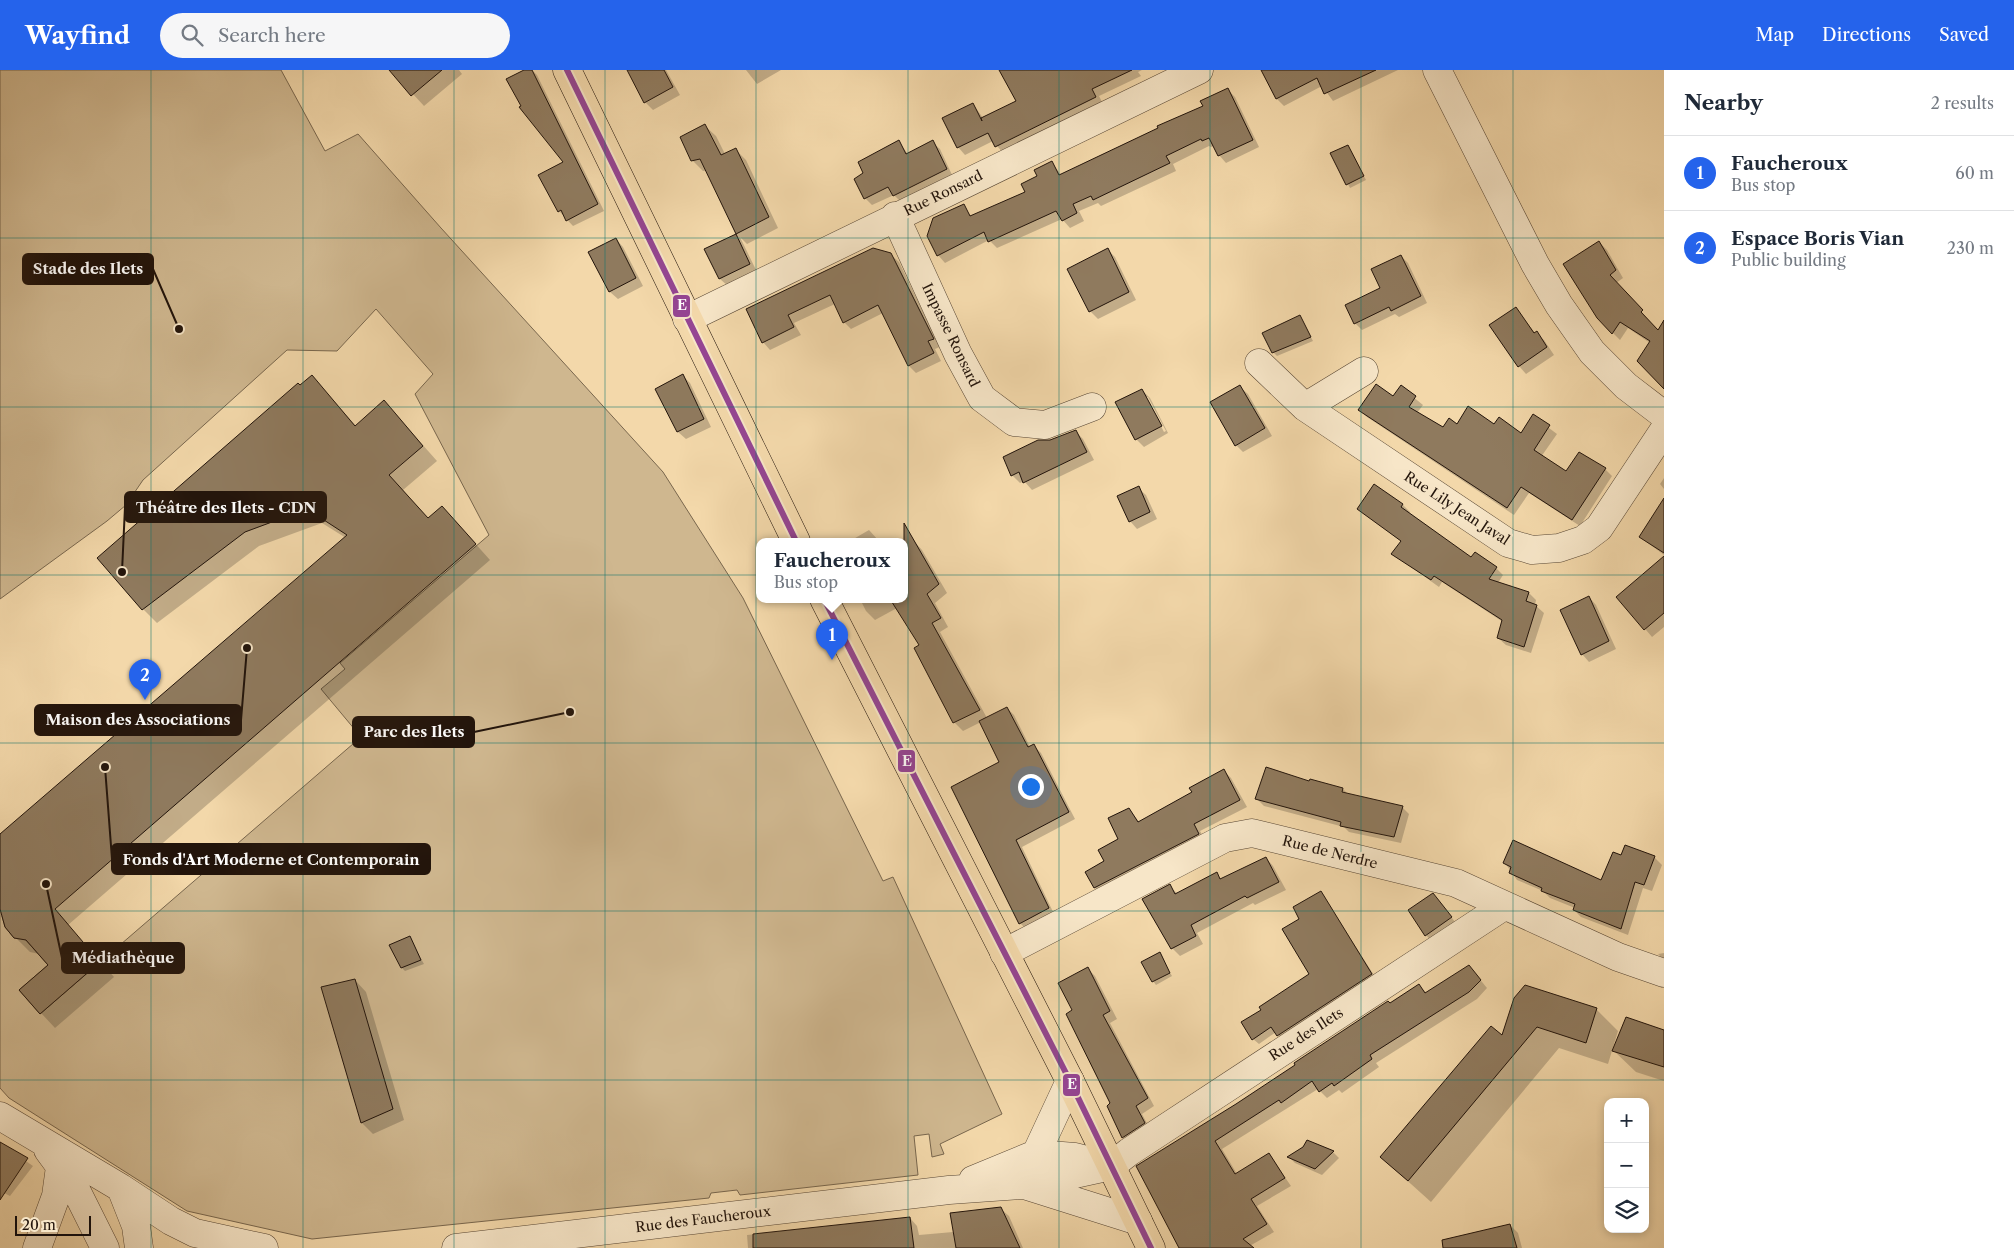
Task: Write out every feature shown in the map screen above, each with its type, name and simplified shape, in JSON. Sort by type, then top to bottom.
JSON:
[{"type":"main road","points":[[567,70],[795,538]]},
{"type":"main road","points":[[826,603],[1070,1081],[1150,1248]]},
{"type":"street","name":"Rue Ronsard","points":[[687,318],[1199,70]]},
{"type":"street","points":[[1437,70],[1535,264],[1559,305],[1592,352],[1626,386],[1664,414]]},
{"type":"street","name":"Impasse Ronsard","points":[[895,216],[958,354],[982,398],[1014,422],[1045,426],[1092,407]]},
{"type":"street","name":"Rue Lily Jean Javal","points":[[1259,363],[1305,407],[1508,543],[1532,550],[1559,548],[1583,540],[1599,528],[1664,430]]},
{"type":"street","points":[[1305,407],[1364,371]]},
{"type":"street","name":"Rue de Nerdre","points":[[1004,953],[1225,838],[1252,833],[1456,884],[1618,957],[1664,973]]},
{"type":"street","name":"Rue des Ilets","points":[[1111,1166],[1129,1152],[1315,1028],[1504,906]]},
{"type":"street","points":[[1036,1154],[1070,1081]]},
{"type":"street","points":[[0,1116],[121,1188],[171,1221],[194,1233],[264,1248]]},
{"type":"street","points":[[43,1143],[73,1184],[105,1248]]},
{"type":"street","name":"Rue des Faucheroux","points":[[949,1190],[1036,1154],[1075,1157],[1111,1166]]},
{"type":"street","name":"Rue des Faucheroux","points":[[456,1248],[949,1190],[1023,1185],[1111,1166]]},
{"type":"street","points":[[37,1248],[56,1196],[60,1167]]},
{"type":"street","name":"Rue des Faucheroux","points":[[1023,1185],[1138,1221]]},
{"type":"street","points":[[121,1188],[136,1226],[139,1248]]},
{"type":"shaded area","points":[[0,70],[281,70],[325,151],[358,134],[663,472],[743,598],[883,881],[893,877],[1002,1114],[940,1144],[944,1154],[932,1157],[929,1134],[914,1136],[918,1175],[740,1195],[737,1190],[711,1193],[709,1198],[312,1239],[187,1211],[9,1098],[0,1088],[0,910],[4,914],[2,916],[5,927],[14,938],[24,938],[48,965],[19,990],[40,1014],[361,737],[321,689],[345,669],[340,663],[489,535],[415,394],[433,374],[376,309],[337,351],[287,350],[143,480],[126,505],[0,599]]},
{"type":"building","points":[[389,70],[442,70],[411,96]]},
{"type":"building","points":[[524,70],[532,70],[598,204],[566,221],[561,210],[558,212],[538,175],[563,162],[519,107],[521,106],[506,79]]},
{"type":"building","points":[[627,70],[664,70],[673,87],[644,103]]},
{"type":"building","points":[[999,70],[1132,70],[1092,89],[1096,97],[995,147],[988,133],[957,148],[942,118],[973,103],[982,121],[981,118],[1016,101]]},
{"type":"building","points":[[1261,70],[1376,70],[1324,94],[1317,78],[1276,99]]},
{"type":"building","points":[[1228,88],[1253,140],[1218,156],[1209,138],[1202,141],[1201,139],[1166,156],[1170,163],[1093,200],[1091,196],[1073,204],[1077,213],[1062,221],[1056,211],[988,242],[984,232],[937,256],[927,236],[933,218],[964,204],[970,216],[1025,192],[1021,184],[1037,176],[1034,170],[1052,161],[1059,175],[1158,128],[1157,126],[1203,106],[1200,101]]},
{"type":"building","points":[[705,124],[721,155],[736,148],[769,217],[736,234],[700,159],[691,161],[680,137]]},
{"type":"building","points":[[899,140],[906,154],[933,140],[947,169],[893,196],[888,187],[864,199],[854,179],[863,173],[858,162]]},
{"type":"building","points":[[1348,145],[1364,176],[1346,185],[1330,153]]},
{"type":"building","points":[[736,234],[750,264],[719,279],[704,249]]},
{"type":"building","points":[[616,238],[636,278],[609,292],[588,252]]},
{"type":"building","points":[[1599,241],[1616,270],[1610,275],[1643,310],[1641,312],[1658,330],[1664,320],[1664,389],[1637,361],[1650,341],[1620,322],[1612,334],[1597,318],[1563,264]]},
{"type":"building","points":[[873,248],[891,253],[934,339],[928,341],[934,353],[908,366],[878,305],[843,323],[830,295],[788,315],[794,327],[762,343],[746,309]]},
{"type":"building","points":[[1108,248],[1129,292],[1089,312],[1067,269]]},
{"type":"building","points":[[1401,255],[1421,296],[1391,311],[1389,307],[1354,324],[1345,305],[1380,288],[1371,269]]},
{"type":"building","points":[[1516,307],[1534,333],[1537,331],[1547,347],[1518,367],[1489,325]]},
{"type":"building","points":[[1300,315],[1311,337],[1272,353],[1262,333]]},
{"type":"building","points":[[683,374],[704,419],[677,432],[655,389]]},
{"type":"building","points":[[312,375],[355,426],[384,400],[423,446],[389,475],[428,518],[442,506],[476,544],[55,909],[100,962],[40,1014],[19,990],[48,965],[26,940],[14,938],[5,927],[0,909],[0,834],[347,535],[307,509],[245,532],[142,610],[97,558],[298,383],[300,385]]},
{"type":"building","points":[[1376,384],[1393,396],[1401,385],[1416,396],[1409,407],[1443,427],[1449,418],[1457,424],[1468,406],[1494,424],[1499,417],[1521,433],[1533,414],[1550,425],[1534,450],[1566,471],[1579,452],[1606,468],[1572,520],[1521,487],[1507,508],[1358,410]]},
{"type":"building","points":[[1240,385],[1265,428],[1235,446],[1210,402]]},
{"type":"building","points":[[1142,389],[1162,426],[1135,440],[1115,402]]},
{"type":"building","points":[[1076,430],[1087,452],[1023,483],[1019,472],[1011,476],[1003,457],[1038,440],[1050,440]]},
{"type":"building","points":[[1374,484],[1403,504],[1401,507],[1471,557],[1475,552],[1497,567],[1489,579],[1529,592],[1526,601],[1537,605],[1524,647],[1497,638],[1502,620],[1434,576],[1431,580],[1391,554],[1401,541],[1357,509]]},
{"type":"building","points":[[1139,486],[1150,512],[1129,522],[1117,496]]},
{"type":"building","points":[[1664,498],[1664,553],[1639,537]]},
{"type":"building","points":[[904,523],[939,584],[927,594],[941,618],[932,623],[980,710],[953,723],[914,648],[919,645],[893,603],[908,603],[908,538],[904,538]]},
{"type":"building","points":[[1664,556],[1664,613],[1644,630],[1616,597]]},
{"type":"building","points":[[1589,596],[1609,641],[1581,655],[1560,610]]},
{"type":"building","points":[[1007,707],[1028,747],[1034,744],[1069,812],[1016,840],[1049,908],[1019,924],[951,787],[999,762],[979,721]]},
{"type":"building","points":[[1266,767],[1309,781],[1310,779],[1343,788],[1342,792],[1403,806],[1394,837],[1340,826],[1341,822],[1255,799]]},
{"type":"building","points":[[1224,769],[1240,800],[1194,824],[1199,834],[1094,888],[1085,872],[1104,861],[1098,850],[1118,839],[1108,818],[1129,808],[1138,822],[1192,792],[1189,788]]},
{"type":"building","points":[[1513,840],[1601,880],[1613,852],[1621,855],[1625,845],[1655,856],[1644,885],[1635,882],[1621,929],[1573,910],[1575,904],[1541,891],[1542,888],[1509,873],[1511,867],[1503,863]]},
{"type":"building","points":[[1266,857],[1279,882],[1247,898],[1245,896],[1191,925],[1196,936],[1171,949],[1142,899],[1170,884],[1175,894],[1217,872],[1220,879]]},
{"type":"building","points":[[1321,891],[1372,974],[1277,1036],[1271,1027],[1252,1040],[1241,1022],[1261,1010],[1259,1007],[1309,974],[1282,929],[1299,919],[1293,907]]},
{"type":"building","points":[[1433,893],[1452,917],[1425,936],[1408,910]]},
{"type":"building","points":[[410,936],[421,960],[401,968],[389,945]]},
{"type":"building","points":[[1160,952],[1170,973],[1152,982],[1141,962]]},
{"type":"building","points":[[1469,965],[1481,980],[1469,992],[1370,1055],[1372,1059],[1334,1086],[1332,1083],[1319,1092],[1312,1081],[1281,1103],[1279,1100],[1215,1141],[1235,1174],[1269,1153],[1285,1178],[1251,1199],[1267,1224],[1243,1239],[1254,1248],[1179,1248],[1136,1166],[1236,1104],[1388,1001],[1390,1003],[1419,984],[1425,993]]},
{"type":"building","points":[[1088,967],[1110,1011],[1103,1015],[1148,1098],[1136,1106],[1145,1123],[1122,1138],[1107,1106],[1110,1103],[1066,1014],[1072,1010],[1058,983]]},
{"type":"building","points":[[355,979],[393,1109],[361,1123],[321,987]]},
{"type":"building","points":[[1525,985],[1597,1008],[1586,1043],[1537,1027],[1408,1181],[1380,1157],[1491,1026],[1502,1035],[1514,998]]},
{"type":"building","points":[[1626,1017],[1664,1030],[1664,1067],[1612,1051]]},
{"type":"building","points":[[1307,1140],[1334,1151],[1315,1169],[1287,1157],[1303,1147]]},
{"type":"building","points":[[0,1142],[28,1158],[0,1200]]},
{"type":"building","points":[[1001,1207],[1020,1248],[956,1248],[950,1213]]},
{"type":"building","points":[[910,1217],[914,1248],[753,1248],[753,1234]]},
{"type":"building","points":[[1510,1224],[1517,1248],[1443,1248],[1442,1240]]},
{"type":"transit line","name":"E","points":[[567,70],[795,538]]},
{"type":"transit line","name":"E","points":[[826,603],[1070,1081],[1151,1248]]},
{"type":"place","name":"Stade des Ilets","points":[[179,329]]},
{"type":"place","name":"Théâtre des Ilets - CDN","points":[[122,572]]},
{"type":"place","name":"Maison des Associations","points":[[247,648]]},
{"type":"place","name":"Faucheroux","points":[[832,660]]},
{"type":"place","name":"Espace Boris Vian","points":[[145,700]]},
{"type":"place","name":"Parc des Ilets","points":[[570,712]]},
{"type":"place","name":"Fonds d'Art Moderne et Contemporain","points":[[105,767]]},
{"type":"place","name":"Médiathèque","points":[[46,884]]}]
